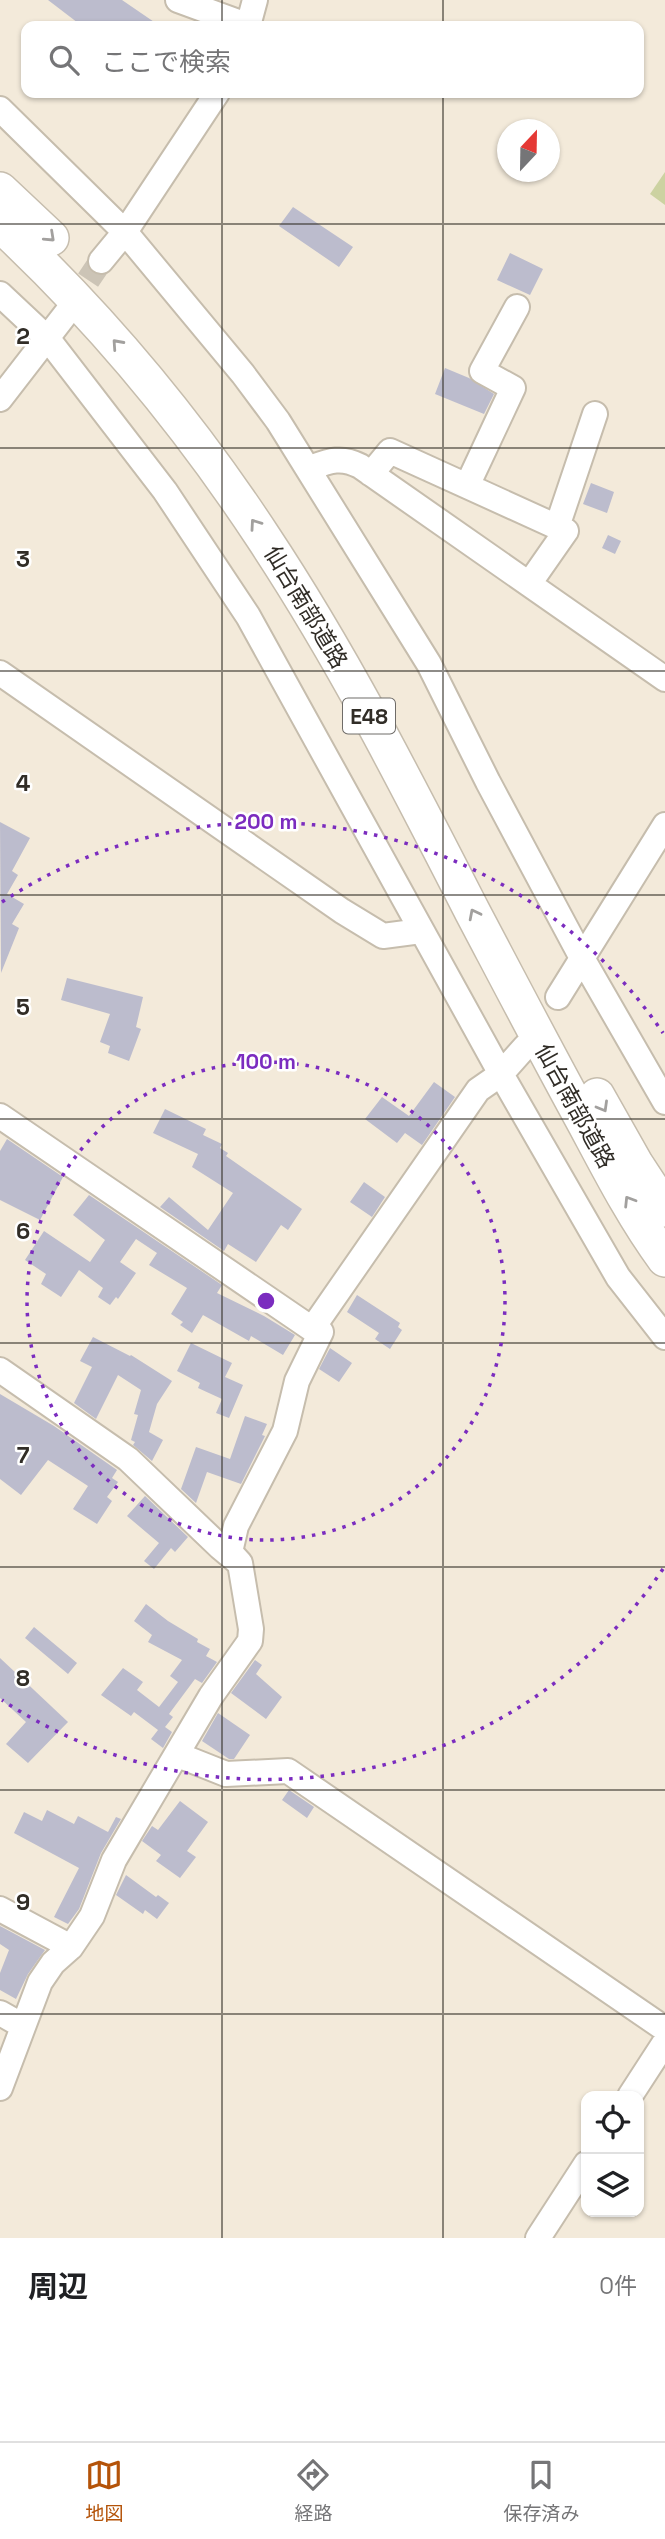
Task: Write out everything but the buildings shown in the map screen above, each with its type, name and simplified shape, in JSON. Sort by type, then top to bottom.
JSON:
[{"type":"highway","name":"仙台南部道路","points":[[0,190],[61,246],[142,335],[216,427],[284,525],[350,631],[434,785],[559,1031],[636,1165],[665,1209]]},
{"type":"highway","name":"仙台南部道路","points":[[0,223],[43,263],[123,350],[197,442],[264,537],[336,656],[413,796],[561,1080],[614,1177],[665,1259]]},
{"type":"street","points":[[178,0],[235,21]]},
{"type":"street","points":[[249,21],[255,0]]},
{"type":"street","points":[[101,261],[125,232],[214,98]]},
{"type":"street","points":[[0,109],[125,232],[243,374],[310,468],[429,664],[488,782],[582,958],[665,1102]]},
{"type":"street","points":[[0,294],[48,339],[165,491],[248,616],[501,1074],[618,1277],[665,1337]]},
{"type":"street","points":[[467,486],[513,388],[482,370],[517,307]]},
{"type":"street","points":[[0,399],[68,311]]},
{"type":"street","points":[[557,527],[595,414]]},
{"type":"street","points":[[371,474],[390,451],[566,531],[529,584]]},
{"type":"street","points":[[310,468],[333,460],[348,459],[665,679]]},
{"type":"street","points":[[0,673],[352,918],[383,936],[421,931]]},
{"type":"street","points":[[558,997],[665,825]]},
{"type":"street","points":[[315,1331],[331,1300],[478,1090],[501,1074],[525,1047]]},
{"type":"street","points":[[0,1116],[315,1331],[321,1332],[297,1381],[285,1431],[236,1526],[230,1552],[240,1563],[251,1629],[250,1642],[211,1696],[114,1860],[92,1916],[71,1947],[53,1963],[40,1982],[0,2088]]},
{"type":"street","points":[[0,1370],[128,1459],[240,1563]]},
{"type":"street","points":[[178,1755],[226,1774],[288,1771],[665,2029]]},
{"type":"street","points":[[0,1909],[71,1947]]},
{"type":"street","points":[[0,2013],[23,2026]]},
{"type":"street","points":[[633,2091],[665,2042]]},
{"type":"street","points":[[538,2238],[581,2172]]},
{"type":"green space","points":[[665,172],[665,205],[650,194]]},
{"type":"tunnel","points":[[68,310],[101,261]]}]
